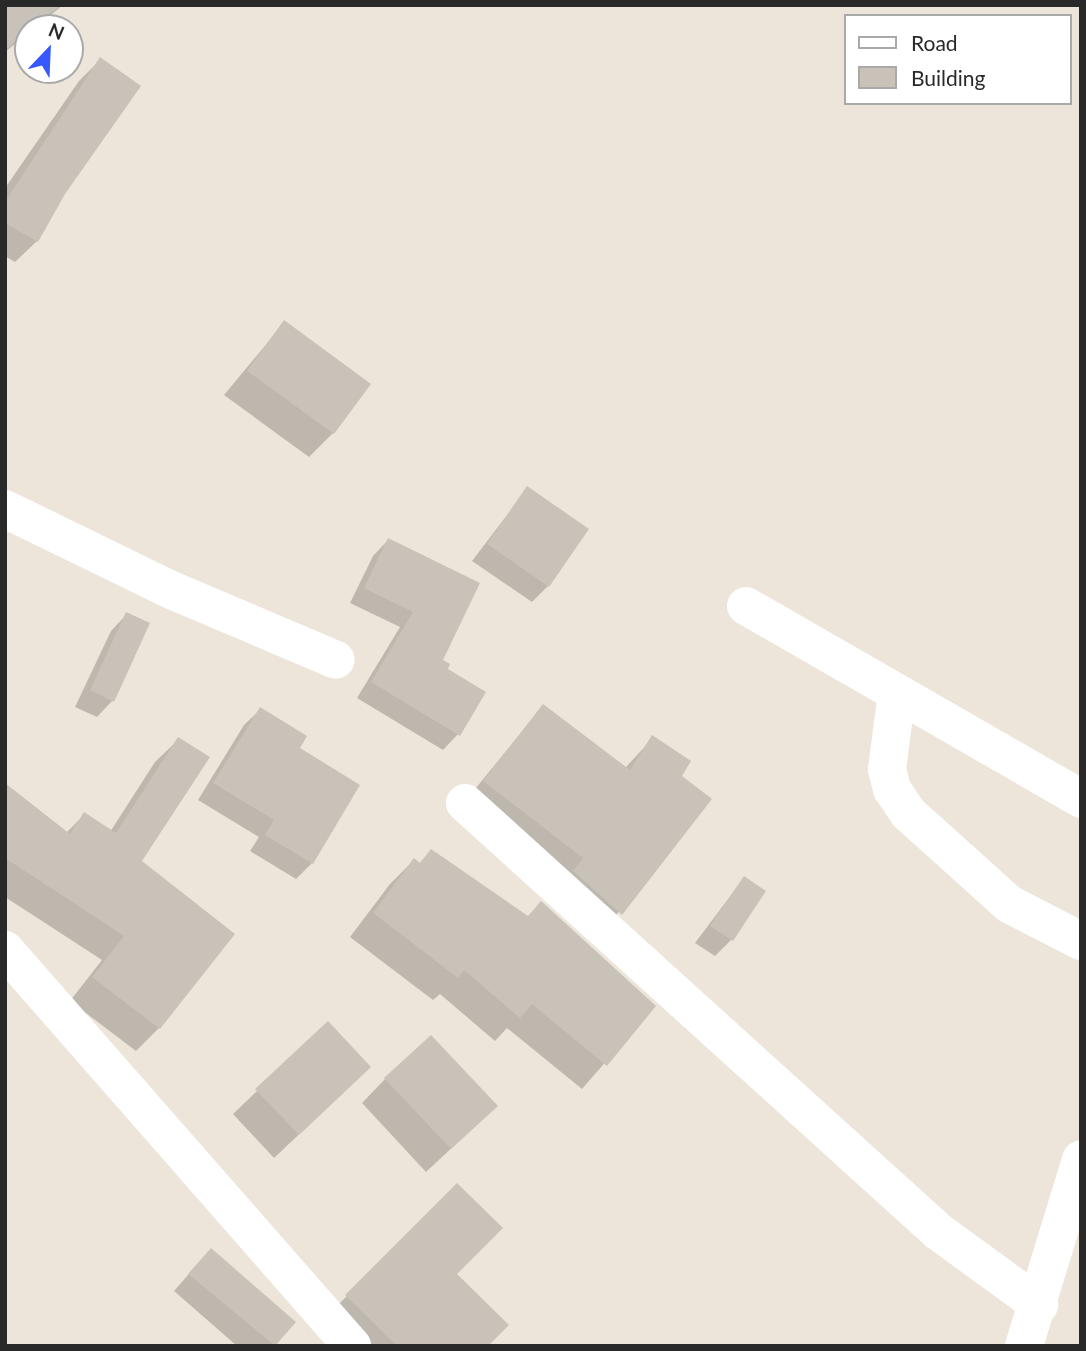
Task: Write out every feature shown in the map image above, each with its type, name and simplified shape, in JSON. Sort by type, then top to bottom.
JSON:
[{"type":"street","points":[[5,509],[169,589],[336,660]]},
{"type":"street","points":[[746,606],[1081,799]]},
{"type":"street","points":[[897,693],[887,769],[892,789],[908,813],[1009,904],[1081,941]]},
{"type":"street","points":[[465,803],[939,1232],[1040,1305]]},
{"type":"street","points":[[5,950],[352,1346]]},
{"type":"street","points":[[1024,1346],[1040,1305],[1081,1160]]},
{"type":"building","points":[[5,5],[62,5],[49,14],[14,14],[14,42],[5,51]]},
{"type":"building","points":[[100,57],[141,86],[65,194],[38,242],[5,223],[5,202]]},
{"type":"building","points":[[284,320],[371,384],[334,434],[247,371]]},
{"type":"building","points":[[527,486],[589,529],[549,587],[487,544]]},
{"type":"building","points":[[388,538],[480,583],[443,660],[450,664],[448,669],[486,692],[460,736],[371,682],[413,612],[364,588]]},
{"type":"building","points":[[126,612],[150,623],[114,702],[90,690]]},
{"type":"building","points":[[543,704],[630,770],[652,735],[691,761],[682,776],[712,799],[622,915],[573,871],[583,858],[483,781]]},
{"type":"building","points":[[260,707],[307,736],[300,748],[360,785],[313,864],[265,835],[274,820],[213,783]]},
{"type":"building","points":[[178,737],[210,757],[142,861],[235,934],[160,1029],[92,977],[124,936],[5,858],[5,783],[70,834],[84,812],[116,833]]},
{"type":"building","points":[[431,849],[528,916],[541,901],[656,1006],[607,1066],[532,1004],[520,1018],[464,970],[458,978],[373,913],[414,858],[420,863]]},
{"type":"building","points":[[744,876],[766,891],[733,941],[710,926]]},
{"type":"building","points":[[328,1021],[371,1067],[299,1135],[255,1089]]},
{"type":"building","points":[[431,1035],[498,1106],[451,1149],[384,1078]]},
{"type":"building","points":[[457,1183],[503,1228],[457,1274],[509,1325],[488,1346],[397,1346],[345,1295]]},
{"type":"building","points":[[211,1248],[296,1322],[275,1346],[188,1274]]}]
